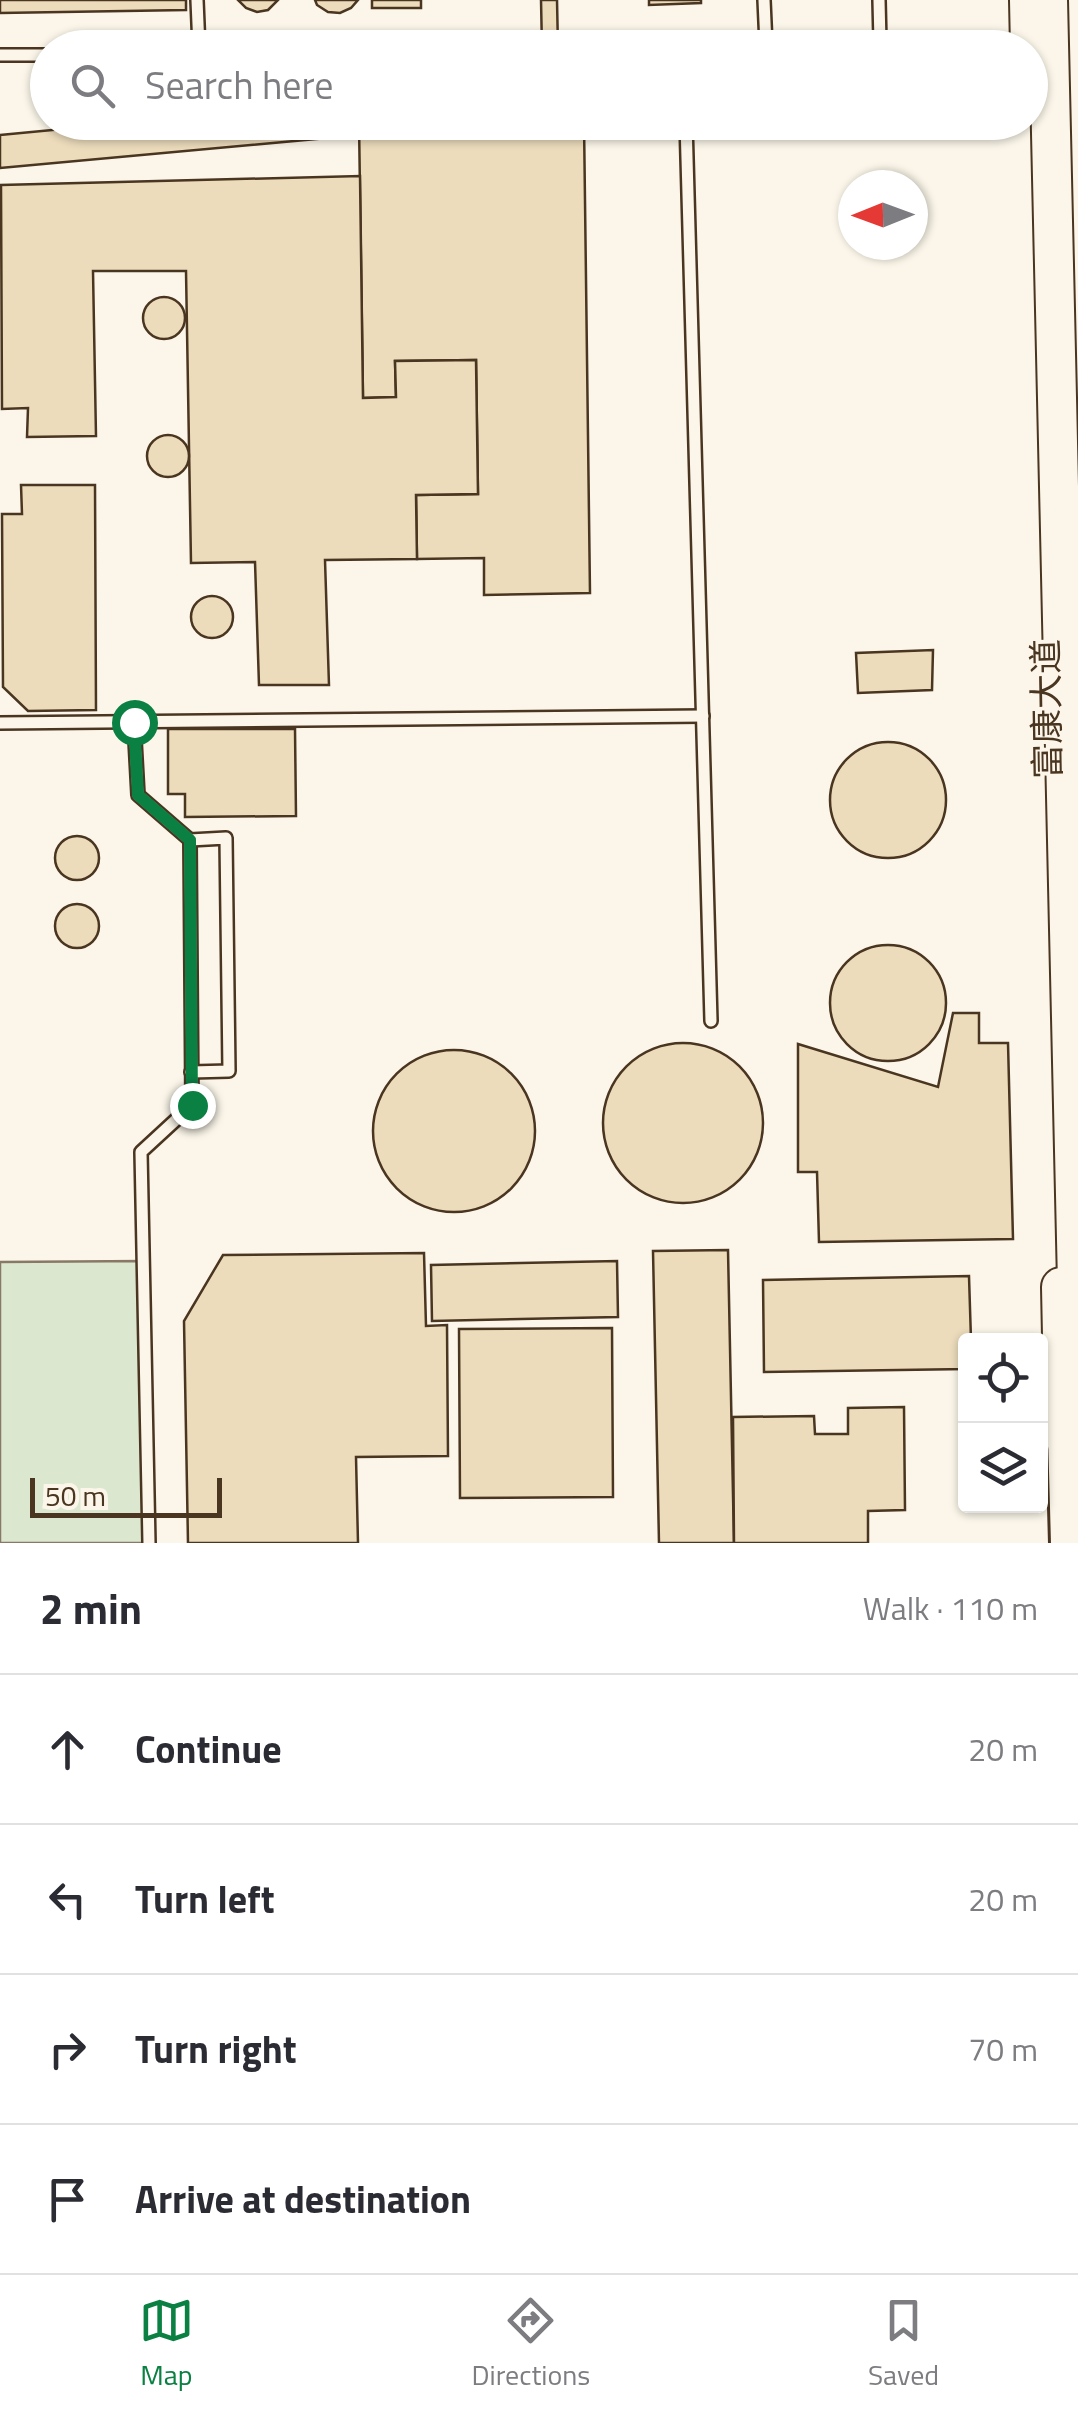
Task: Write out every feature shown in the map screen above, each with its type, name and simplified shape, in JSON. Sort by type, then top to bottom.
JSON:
[{"type":"main road","name":"富康大道","points":[[1029,0],[1030,30]]},
{"type":"main road","points":[[1048,0],[1078,1326]]},
{"type":"main road","name":"富康大道","points":[[1033,140],[1071,1451],[1067,1543]]},
{"type":"lane","points":[[197,0],[198,30]]},
{"type":"lane","points":[[764,0],[765,30]]},
{"type":"lane","points":[[880,0],[880,30]]},
{"type":"lane","points":[[0,55],[30,55]]},
{"type":"lane","points":[[687,140],[711,1021]]},
{"type":"lane","points":[[0,724],[703,716]]},
{"type":"lane","points":[[134,722],[138,795],[190,840],[226,838],[229,1071],[192,1072]]},
{"type":"lane","points":[[149,1543],[141,1152],[192,1105],[190,840]]},
{"type":"green space","points":[[144,1261],[149,1543],[0,1543],[0,1262]]},
{"type":"building","points":[[0,0],[186,0],[186,10],[0,13]]},
{"type":"building","points":[[238,0],[278,0],[268,10],[257,12]]},
{"type":"building","points":[[315,0],[358,0],[340,13],[328,12]]},
{"type":"building","points":[[372,0],[421,0],[421,8],[372,8]]},
{"type":"building","points":[[541,0],[557,0],[558,30],[542,30]]},
{"type":"building","points":[[649,0],[701,0],[701,3],[649,5]]},
{"type":"building","points":[[30,132],[30,140],[305,140],[0,168],[0,135]]},
{"type":"building","points":[[359,140],[584,140],[590,593],[484,595],[484,558],[417,559],[416,495],[478,494],[476,360],[395,361],[396,397],[363,398]]},
{"type":"building","points":[[360,176],[363,398],[396,397],[395,361],[476,360],[478,494],[416,495],[417,559],[325,560],[329,685],[259,685],[255,562],[191,563],[186,271],[93,271],[96,436],[27,437],[28,408],[2,409],[1,185]]},
{"type":"building","points":[[164,297],[179,303],[185,318],[179,333],[164,339],[149,333],[143,318],[149,303]]},
{"type":"building","points":[[168,435],[183,441],[189,456],[183,471],[168,477],[153,471],[147,456],[153,441]]},
{"type":"building","points":[[21,485],[95,485],[96,710],[28,711],[3,687],[2,514],[22,514]]},
{"type":"building","points":[[212,596],[227,602],[233,617],[227,632],[212,638],[197,632],[191,617],[197,602]]},
{"type":"building","points":[[933,650],[932,690],[858,693],[856,653]]},
{"type":"building","points":[[168,729],[295,729],[296,816],[185,817],[185,794],[168,794]]},
{"type":"building","points":[[888,742],[910,746],[929,759],[942,778],[946,800],[942,822],[929,841],[910,854],[888,858],[866,854],[847,841],[834,822],[830,800],[834,778],[847,759],[866,746]]},
{"type":"building","points":[[77,836],[93,842],[99,858],[93,874],[77,880],[61,874],[55,858],[61,842]]},
{"type":"building","points":[[77,904],[93,910],[99,926],[93,942],[77,948],[61,942],[55,926],[61,910]]},
{"type":"building","points":[[888,945],[910,949],[929,962],[942,981],[946,1003],[942,1025],[929,1044],[910,1057],[888,1061],[866,1057],[847,1044],[834,1025],[830,1003],[834,981],[847,962],[866,949]]},
{"type":"building","points":[[953,1013],[979,1013],[979,1043],[1008,1043],[1013,1239],[819,1242],[817,1172],[798,1172],[798,1044],[938,1087]]},
{"type":"building","points":[[683,1043],[714,1049],[740,1066],[757,1092],[763,1123],[757,1154],[740,1180],[714,1197],[683,1203],[652,1197],[626,1180],[609,1154],[603,1123],[609,1092],[626,1066],[652,1049]]},
{"type":"building","points":[[454,1050],[485,1057],[511,1074],[528,1100],[535,1131],[528,1162],[511,1188],[485,1205],[454,1212],[423,1205],[397,1188],[380,1162],[373,1131],[380,1100],[397,1074],[423,1057]]},
{"type":"building","points":[[728,1250],[734,1543],[659,1543],[653,1251]]},
{"type":"building","points":[[424,1253],[426,1326],[447,1325],[448,1456],[356,1457],[358,1543],[188,1543],[184,1321],[223,1255]]},
{"type":"building","points":[[617,1261],[618,1317],[432,1321],[431,1265]]},
{"type":"building","points":[[969,1276],[971,1333],[958,1333],[958,1369],[764,1372],[763,1280]]},
{"type":"building","points":[[612,1328],[613,1497],[460,1498],[459,1329]]},
{"type":"building","points":[[904,1407],[905,1510],[868,1511],[868,1543],[734,1543],[733,1417],[814,1416],[815,1434],[848,1434],[848,1408]]},
{"type":"route","points":[[134,722],[138,795],[190,840],[192,1105]]}]
